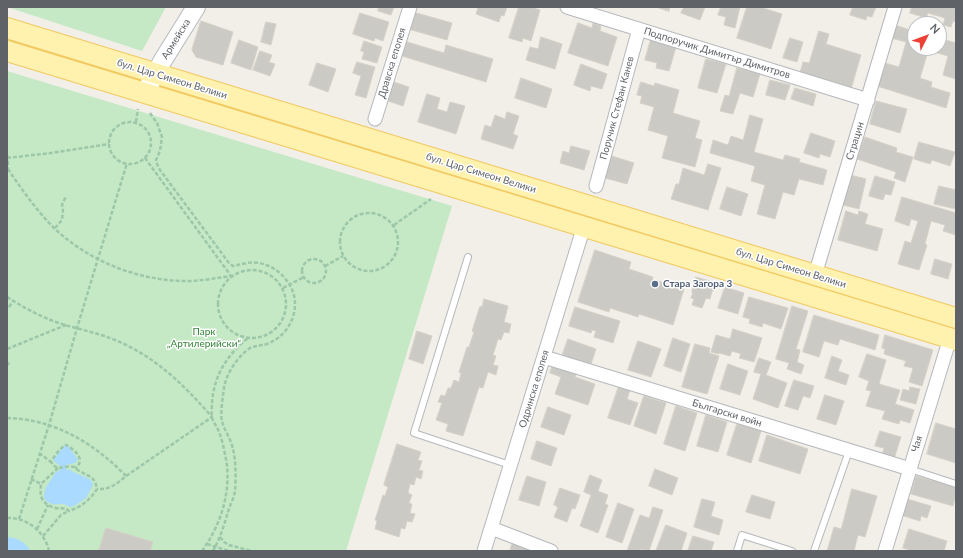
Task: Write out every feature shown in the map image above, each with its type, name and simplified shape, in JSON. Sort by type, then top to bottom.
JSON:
[{"type":"main road","name":"бул. Цар Симеон Велики","points":[[7,28],[956,318]]},
{"type":"main road","name":"бул. Цар Симеон Велики","points":[[7,51],[147,102],[584,226],[953,339]]},
{"type":"street","name":"Армейска","points":[[147,102],[156,74],[163,60],[196,7]]},
{"type":"street","name":"Дравска епопея","points":[[375,119],[410,7]]},
{"type":"street","name":"Подпоручик Димитър Димитров","points":[[567,7],[868,100]]},
{"type":"street","name":"Страцин","points":[[815,275],[895,7]]},
{"type":"street","name":"Поручик Стефан Канев","points":[[596,186],[639,29]]},
{"type":"street","name":"Одринска епопея","points":[[484,551],[584,226]]},
{"type":"street","name":"Чая","points":[[885,551],[910,469],[953,339]]},
{"type":"street","name":"Български войн","points":[[544,357],[910,469]]},
{"type":"street","points":[[491,528],[552,551]]},
{"type":"lane","points":[[468,257],[414,434],[510,465]]},
{"type":"lane","points":[[814,551],[849,451]]},
{"type":"lane","points":[[910,469],[956,484]]},
{"type":"lane","points":[[737,551],[742,534],[792,551]]},
{"type":"path","points":[[147,102],[162,137],[160,151],[156,160],[160,170],[229,263],[233,266],[248,263],[267,265],[283,275],[290,284],[294,295],[295,310],[290,324],[281,335],[273,341],[252,347],[231,369],[226,378],[221,420],[233,450],[235,462],[235,492],[220,537],[213,551]]},
{"type":"path","points":[[129,121],[136,122],[147,129],[152,141],[149,153],[145,158],[132,164],[122,162],[117,159],[113,155],[109,144],[112,131],[117,126],[129,121]]},
{"type":"path","points":[[109,144],[51,153],[7,157],[7,170],[30,201],[67,239],[87,254],[114,267],[152,278],[172,280],[192,281],[231,276]]},
{"type":"path","points":[[145,158],[231,276]]},
{"type":"path","points":[[18,519],[49,425],[127,163]]},
{"type":"path","points":[[55,228],[62,220],[62,205],[66,196]]},
{"type":"path","points":[[394,226],[432,198]]},
{"type":"path","points":[[368,212],[378,213],[387,218],[394,226],[397,233],[398,248],[395,256],[384,267],[377,270],[361,270],[354,267],[343,256],[339,246],[340,236],[343,227],[349,219],[358,214],[368,212]]},
{"type":"path","points":[[325,266],[343,256]]},
{"type":"path","points":[[308,260],[320,260],[325,266],[326,273],[320,282],[313,283],[304,277],[302,270],[308,260]]},
{"type":"path","points":[[250,269],[260,270],[277,280],[283,288],[286,298],[286,309],[283,319],[269,334],[248,338],[237,335],[227,328],[220,318],[217,307],[218,295],[223,284],[231,276],[240,271],[250,269]]},
{"type":"path","points":[[283,288],[304,277]]},
{"type":"path","points":[[7,297],[37,314],[115,340],[151,359],[183,385],[212,417],[224,448],[227,465],[227,482],[221,514],[215,530],[202,551]]},
{"type":"path","points":[[9,306],[13,301]]},
{"type":"path","points":[[7,349],[67,325]]},
{"type":"path","points":[[212,417],[213,396],[224,364],[231,354],[248,338]]},
{"type":"path","points":[[7,362],[9,366]]},
{"type":"path","points":[[96,489],[109,488],[119,482],[212,417]]},
{"type":"path","points":[[7,418],[49,425],[78,438],[92,446],[126,476]]},
{"type":"path","points":[[51,462],[61,448],[66,445],[79,456],[80,462],[75,468]]},
{"type":"path","points":[[40,453],[58,468],[75,468],[86,474],[95,482],[96,489],[88,501],[61,515],[43,536]]},
{"type":"path","points":[[58,468],[42,484],[41,495],[44,503],[57,508],[61,507],[69,510]]},
{"type":"path","points":[[31,480],[42,484]]},
{"type":"path","points":[[37,529],[48,505]]},
{"type":"path","points":[[7,518],[18,519],[37,529],[43,536],[49,551]]},
{"type":"path","points":[[220,537],[229,545],[251,551]]},
{"type":"path","points":[[207,544],[229,551]]},
{"type":"green space","points":[[7,7],[166,7],[142,51]]},
{"type":"green space","name":"Парк „Артилерийски“","points":[[7,71],[452,206],[346,551],[7,551]]},
{"type":"water","points":[[64,446],[69,447],[78,460],[75,463],[66,465],[67,470],[69,469],[87,478],[93,485],[86,498],[70,507],[64,504],[50,503],[45,500],[44,496],[46,487],[56,472],[61,468],[54,461],[54,459]]},
{"type":"water","points":[[9,537],[22,541],[30,551],[7,551],[7,538]]},
{"type":"building","points":[[379,7],[394,7],[391,15],[378,11]]},
{"type":"building","points":[[475,7],[507,7],[504,16],[501,15],[499,22],[476,14],[478,8]]},
{"type":"building","points":[[519,7],[531,7],[540,10],[531,41],[523,38],[522,42],[509,38]]},
{"type":"building","points":[[656,7],[670,7],[669,11]]},
{"type":"building","points":[[684,7],[705,7],[700,20],[681,13]]},
{"type":"building","points":[[721,7],[740,7],[735,28],[724,25],[726,17],[718,15]]},
{"type":"building","points":[[747,7],[760,7],[782,14],[771,49],[737,38]]},
{"type":"building","points":[[853,7],[876,7],[872,17],[867,16],[866,20],[850,15]]},
{"type":"building","points":[[912,7],[953,7],[956,8],[956,22],[953,21],[951,27],[947,26],[947,16],[938,16],[928,13],[927,16],[920,16],[910,13]]},
{"type":"building","points":[[413,12],[452,23],[447,40],[408,29]]},
{"type":"building","points":[[360,13],[389,22],[383,41],[375,38],[374,41],[353,34]]},
{"type":"building","points":[[201,21],[233,32],[223,65],[196,57],[192,50]]},
{"type":"building","points":[[266,22],[276,24],[271,45],[261,42]]},
{"type":"building","points":[[578,23],[592,28],[593,23],[601,26],[600,31],[617,37],[608,66],[568,53]]},
{"type":"building","points":[[895,25],[907,29],[907,56],[927,56],[920,78],[932,82],[931,87],[950,93],[946,108],[877,86],[885,63],[899,67],[906,42],[891,38]]},
{"type":"building","points":[[819,31],[829,34],[826,44],[861,55],[851,89],[800,73],[803,62],[809,63]]},
{"type":"building","points":[[541,37],[562,44],[555,69],[526,60],[530,47],[538,49]]},
{"type":"building","points":[[790,38],[803,42],[797,62],[783,58]]},
{"type":"building","points":[[651,39],[676,47],[669,71],[656,68],[657,63],[645,60]]},
{"type":"building","points":[[239,40],[258,47],[251,70],[231,63]]},
{"type":"building","points":[[947,40],[956,43],[956,79],[943,75],[948,56]]},
{"type":"building","points":[[364,41],[382,47],[377,63],[362,59],[364,52],[361,51]]},
{"type":"building","points":[[404,41],[444,53],[446,45],[493,59],[486,82],[399,55]]},
{"type":"building","points":[[260,51],[272,55],[269,62],[275,64],[270,76],[253,70]]},
{"type":"building","points":[[706,59],[726,64],[717,93],[698,88]]},
{"type":"building","points":[[357,62],[375,67],[366,98],[355,95],[361,76],[353,73]]},
{"type":"building","points":[[317,63],[336,69],[328,92],[309,85]]},
{"type":"building","points":[[581,64],[607,74],[602,89],[591,86],[590,91],[574,85]]},
{"type":"building","points":[[737,68],[760,74],[753,97],[740,93],[733,114],[720,111],[725,95],[729,96]]},
{"type":"building","points":[[521,78],[552,89],[546,108],[515,98]]},
{"type":"building","points":[[770,80],[790,85],[785,100],[766,95]]},
{"type":"building","points":[[391,81],[409,87],[403,106],[385,100]]},
{"type":"building","points":[[641,82],[654,86],[655,83],[679,90],[673,113],[700,121],[695,138],[702,140],[695,167],[662,158],[668,136],[648,130],[654,107],[640,103],[642,96],[637,95]]},
{"type":"building","points":[[795,88],[816,94],[813,106],[791,99]]},
{"type":"building","points":[[427,94],[440,98],[437,109],[447,112],[450,102],[465,106],[456,134],[418,122]]},
{"type":"building","points":[[876,101],[907,109],[900,133],[870,124]]},
{"type":"building","points":[[507,112],[519,116],[513,134],[518,136],[513,149],[481,139],[485,125],[491,127],[495,115],[505,119]]},
{"type":"building","points":[[750,115],[763,119],[754,152],[783,160],[785,155],[800,159],[799,162],[827,170],[823,185],[799,179],[794,195],[783,192],[775,219],[757,214],[765,185],[751,181],[755,166],[710,153],[713,140],[728,145],[731,136],[743,140]]},
{"type":"building","points":[[811,133],[835,141],[830,157],[820,154],[819,158],[804,153]]},
{"type":"building","points":[[865,137],[897,148],[896,152],[913,157],[905,182],[894,178],[896,172],[857,159]]},
{"type":"building","points":[[919,142],[955,152],[950,166],[932,160],[930,164],[914,159]]},
{"type":"building","points":[[571,146],[590,151],[584,170],[560,163],[563,151],[569,153]]},
{"type":"building","points":[[612,156],[634,163],[627,184],[605,178]]},
{"type":"building","points":[[708,164],[721,168],[708,210],[671,199],[676,184],[679,184],[683,168],[704,175]]},
{"type":"building","points":[[846,174],[866,179],[859,209],[839,204]]},
{"type":"building","points":[[875,176],[895,182],[891,195],[885,194],[883,200],[869,196]]},
{"type":"building","points":[[939,186],[956,190],[956,209],[934,204]]},
{"type":"building","points":[[727,187],[748,194],[741,216],[720,209]]},
{"type":"building","points":[[902,197],[956,213],[956,235],[943,231],[945,225],[931,221],[925,244],[927,245],[919,270],[898,264],[905,241],[911,243],[918,221],[911,219],[909,226],[895,221]]},
{"type":"building","points":[[846,211],[858,215],[859,211],[868,214],[865,224],[883,229],[877,251],[838,240]]},
{"type":"building","points":[[595,250],[631,262],[629,269],[653,277],[652,279],[684,289],[673,325],[639,314],[638,317],[610,308],[609,312],[578,302]]},
{"type":"building","points":[[935,259],[952,264],[948,279],[931,274]]},
{"type":"building","points":[[696,277],[716,283],[710,299],[706,298],[702,308],[692,305],[694,299],[691,298]]},
{"type":"building","points":[[725,287],[744,293],[738,314],[718,308]]},
{"type":"building","points":[[749,297],[788,308],[781,329],[763,323],[762,327],[749,323],[750,319],[743,317]]},
{"type":"building","points":[[484,299],[508,306],[504,322],[511,324],[509,333],[504,332],[501,340],[498,339],[493,355],[496,356],[493,365],[498,366],[496,375],[488,372],[483,388],[479,387],[463,436],[446,431],[448,424],[436,420],[442,403],[438,402],[441,395],[445,396],[448,388],[451,388],[454,380],[459,382],[461,373],[459,372],[467,347],[469,347],[474,332],[472,331],[480,306],[482,307]]},
{"type":"building","points":[[792,306],[808,311],[796,349],[800,350],[797,362],[804,365],[801,374],[787,369],[789,363],[776,359]]},
{"type":"building","points":[[575,307],[620,321],[613,343],[594,337],[596,331],[592,330],[591,333],[569,326]]},
{"type":"building","points":[[814,315],[879,335],[875,350],[840,339],[838,345],[824,341],[819,357],[803,352]]},
{"type":"building","points":[[733,329],[762,338],[754,362],[739,358],[741,354],[732,351],[730,356],[711,352],[716,335],[730,339]]},
{"type":"building","points":[[417,331],[432,336],[423,364],[409,359]]},
{"type":"building","points":[[885,335],[933,350],[922,386],[909,382],[913,368],[904,366],[906,361],[884,354],[885,349],[882,348]]},
{"type":"building","points":[[673,338],[690,344],[681,372],[664,366]]},
{"type":"building","points":[[568,339],[596,349],[591,364],[581,361],[580,366],[561,359]]},
{"type":"building","points":[[638,341],[661,349],[651,377],[628,370]]},
{"type":"building","points":[[695,344],[710,348],[709,353],[719,356],[707,394],[682,387]]},
{"type":"building","points":[[867,354],[886,360],[879,384],[900,390],[895,404],[914,410],[910,423],[900,420],[899,424],[882,419],[885,411],[866,406],[871,391],[866,390],[869,381],[859,377]]},
{"type":"building","points":[[832,356],[842,360],[838,371],[849,375],[846,385],[825,378]]},
{"type":"building","points":[[759,358],[771,362],[766,375],[787,383],[778,408],[753,399],[761,374],[754,372]]},
{"type":"building","points":[[553,364],[577,371],[575,377],[595,384],[588,405],[555,394],[561,377],[550,373]]},
{"type":"building","points":[[728,364],[748,371],[740,395],[720,389]]},
{"type":"building","points":[[794,380],[814,386],[810,398],[803,396],[798,410],[785,406]]},
{"type":"building","points":[[619,386],[630,390],[627,399],[638,403],[630,425],[608,418]]},
{"type":"building","points":[[910,387],[920,389],[916,404],[900,400],[903,389],[909,391]]},
{"type":"building","points":[[825,395],[844,401],[836,425],[817,419]]},
{"type":"building","points":[[644,396],[666,403],[656,434],[634,426]]},
{"type":"building","points":[[676,406],[697,413],[685,451],[664,444]]},
{"type":"building","points":[[548,407],[571,415],[564,435],[541,427]]},
{"type":"building","points":[[706,415],[727,422],[718,452],[697,446]]},
{"type":"building","points":[[936,423],[956,429],[956,463],[927,454]]},
{"type":"building","points":[[737,424],[761,431],[751,463],[727,455]]},
{"type":"building","points":[[880,431],[901,437],[894,459],[882,455],[884,448],[875,446]]},
{"type":"building","points":[[767,435],[808,449],[800,474],[759,461]]},
{"type":"building","points":[[537,441],[557,448],[551,466],[531,459]]},
{"type":"building","points":[[397,444],[421,452],[418,460],[422,461],[419,470],[423,471],[421,479],[416,477],[414,485],[410,484],[408,493],[412,495],[409,503],[412,504],[410,513],[415,514],[412,522],[407,521],[405,529],[401,528],[399,537],[375,529],[377,521],[375,520],[383,495],[385,496],[388,487],[384,485]]},
{"type":"building","points":[[655,469],[678,478],[672,495],[649,486]]},
{"type":"building","points":[[590,475],[602,480],[598,491],[608,495],[605,504],[608,505],[598,533],[580,526],[591,495],[584,492]]},
{"type":"building","points":[[527,476],[546,482],[539,506],[519,500]]},
{"type":"building","points":[[916,476],[956,487],[953,506],[911,494]]},
{"type":"building","points":[[560,488],[580,495],[575,509],[572,508],[567,522],[554,517],[558,507],[554,505]]},
{"type":"building","points":[[852,489],[877,496],[865,537],[858,535],[854,551],[827,551],[834,527],[841,529]]},
{"type":"building","points":[[752,495],[775,502],[770,519],[746,512]]},
{"type":"building","points":[[702,499],[715,502],[711,516],[723,520],[719,535],[694,527]]},
{"type":"building","points":[[907,499],[931,506],[927,518],[921,516],[920,521],[901,515]]},
{"type":"building","points":[[618,503],[634,509],[622,543],[606,537]]},
{"type":"building","points":[[653,507],[663,510],[649,551],[641,549],[640,551],[627,551],[640,515],[649,518]]},
{"type":"building","points":[[666,525],[687,533],[681,551],[656,551]]},
{"type":"building","points":[[106,528],[153,542],[150,551],[99,551]]},
{"type":"building","points":[[909,529],[947,541],[944,551],[913,551],[903,548]]},
{"type":"building","points":[[693,536],[714,542],[711,551],[688,551]]},
{"type":"building","points":[[513,540],[533,546],[532,551],[510,551]]},
{"type":"place","name":"Стара Загора 3","points":[[655,284]]}]
